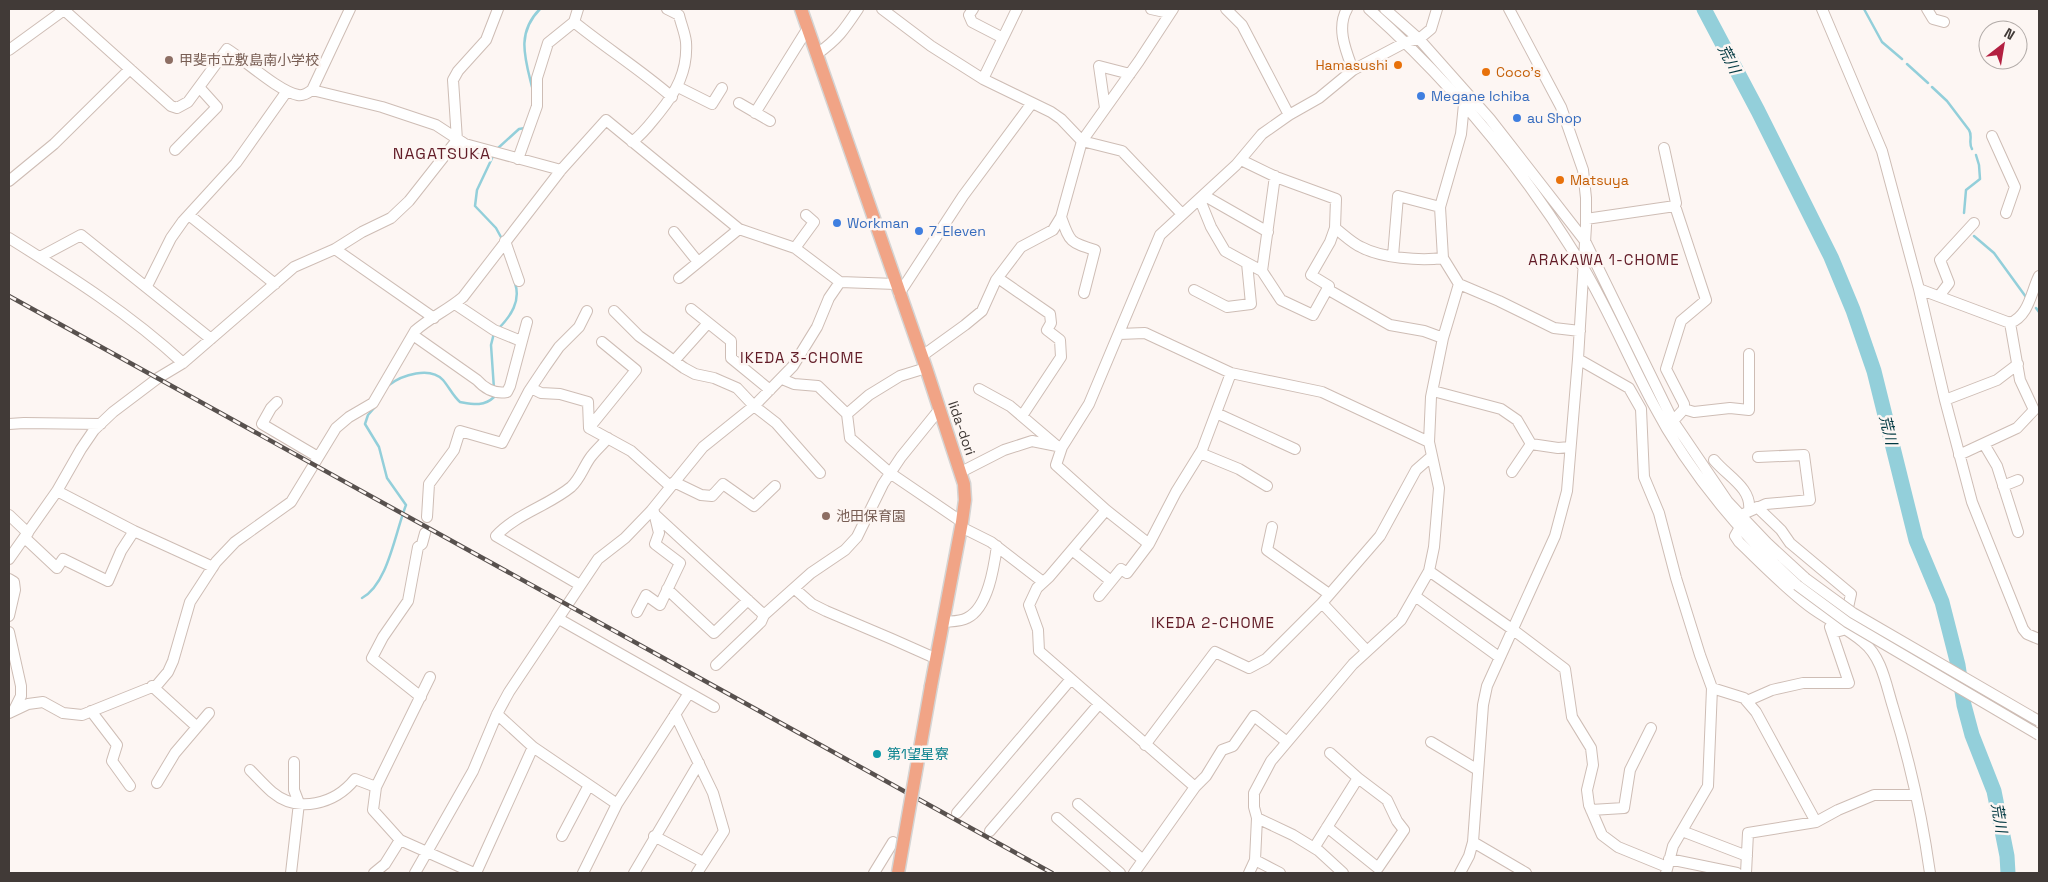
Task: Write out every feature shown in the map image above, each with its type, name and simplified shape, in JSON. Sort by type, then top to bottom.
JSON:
[{"type":"main road","name":"Iida-dori","points":[[801,9],[961,472],[965,500],[898,873]]},
{"type":"street","points":[[9,50],[64,9],[171,106],[177,108],[188,102],[227,49],[287,91],[299,95],[312,90],[350,9]]},
{"type":"street","points":[[9,559],[57,491],[81,448],[113,412],[154,381],[183,363],[294,267],[335,250],[362,232],[390,218],[403,207],[433,173],[457,140],[453,80],[458,71],[486,40],[498,9]]},
{"type":"street","points":[[518,159],[537,106],[537,78],[548,43],[574,22],[578,9]]},
{"type":"street","points":[[632,142],[641,136],[672,97],[683,74],[686,42],[681,12],[668,9]]},
{"type":"street","points":[[817,54],[834,42],[845,30],[858,9]]},
{"type":"street","points":[[882,9],[931,46],[983,79],[1051,112],[1061,119],[1082,141],[1122,152],[1182,214]]},
{"type":"street","points":[[973,9],[970,16],[972,22],[1003,38]]},
{"type":"street","points":[[983,79],[1017,9]]},
{"type":"street","points":[[922,356],[965,325],[982,310],[998,278],[1021,247],[1053,230],[1061,217],[1082,141],[1130,74],[1171,11],[1151,9]]},
{"type":"street","points":[[1226,9],[1242,25],[1289,115]]},
{"type":"street","points":[[1347,9],[1343,16],[1344,46],[1353,70]]},
{"type":"street","points":[[1369,9],[1406,42],[1484,126],[1548,211],[1607,308],[1652,402],[1672,438],[1713,498],[1739,529],[1797,585],[1847,622],[2039,735]]},
{"type":"street","points":[[1385,9],[1418,39],[1490,119],[1585,241],[1673,421],[1728,502],[1749,511],[1781,530],[1790,543],[1851,594],[1843,630]]},
{"type":"street","points":[[1149,544],[1106,510],[1056,465],[1060,447],[1089,404],[1160,235],[1241,160],[1262,134],[1289,115],[1319,98],[1353,70],[1406,42],[1418,39],[1431,29],[1438,9]]},
{"type":"street","points":[[1460,873],[1469,856],[1473,842],[1483,705],[1487,686],[1555,536],[1567,490],[1580,331],[1586,219],[1582,170],[1561,107],[1509,9]]},
{"type":"street","points":[[1822,9],[1882,151],[1919,289],[1959,455],[1978,518],[2023,629],[2027,634],[2039,639]]},
{"type":"street","points":[[1927,9],[1933,19],[1944,22]]},
{"type":"street","points":[[574,22],[600,44],[655,82],[672,97]]},
{"type":"street","points":[[755,113],[808,28]]},
{"type":"street","points":[[1105,108],[1099,66],[1130,74]]},
{"type":"street","points":[[9,181],[54,144],[130,69]]},
{"type":"street","points":[[175,150],[217,107],[199,87]]},
{"type":"street","points":[[678,87],[712,104],[722,88]]},
{"type":"street","points":[[312,90],[382,107],[436,125],[452,134],[457,140],[561,170]]},
{"type":"street","points":[[147,286],[172,238],[189,215],[236,163],[287,91]]},
{"type":"street","points":[[738,103],[770,121]]},
{"type":"street","points":[[11,712],[28,704],[43,702],[63,713],[82,715],[157,685],[168,672],[190,602],[213,567],[235,542],[291,502],[336,428],[373,403],[413,335],[423,324],[463,297],[561,170],[606,120],[739,229],[795,248],[840,282],[898,289],[963,196],[1032,103]]},
{"type":"street","points":[[1464,104],[1461,134],[1440,207],[1443,258],[1459,284],[1554,328],[1580,331]]},
{"type":"street","points":[[1992,136],[2015,187],[2006,213]]},
{"type":"street","points":[[1664,148],[1676,203],[1675,206],[1706,300],[1680,321],[1666,369],[1684,404],[1684,409],[1673,421]]},
{"type":"street","points":[[1202,198],[1211,227],[1225,251],[1262,271],[1281,300],[1313,315],[1329,286],[1312,276],[1330,242],[1335,228],[1336,199],[1275,176],[1241,160]]},
{"type":"street","points":[[1262,271],[1275,176]]},
{"type":"street","points":[[1393,256],[1398,196],[1440,207]]},
{"type":"street","points":[[1202,198],[1268,232]]},
{"type":"street","points":[[1586,219],[1675,206]]},
{"type":"street","points":[[189,215],[275,284]]},
{"type":"street","points":[[795,248],[814,222],[806,215]]},
{"type":"street","points":[[1061,217],[1069,238],[1075,244],[1095,250],[1084,293]]},
{"type":"street","points":[[1939,296],[1949,283],[1940,260],[1974,223]]},
{"type":"street","points":[[1335,228],[1359,247],[1370,251],[1393,256],[1443,258]]},
{"type":"street","points":[[679,278],[739,229]]},
{"type":"street","points":[[674,232],[698,262]]},
{"type":"street","points":[[40,257],[82,235],[211,339]]},
{"type":"street","points":[[9,238],[103,297],[157,339],[183,363]]},
{"type":"street","points":[[505,241],[519,281]]},
{"type":"street","points":[[335,250],[434,318]]},
{"type":"street","points":[[1194,290],[1228,307],[1251,304],[1247,263]]},
{"type":"street","points":[[1919,289],[2010,323],[2018,320],[2028,304],[2039,276]]},
{"type":"street","points":[[998,278],[1050,314],[1051,323],[1047,330],[1060,340],[1061,358],[1022,416]]},
{"type":"street","points":[[415,873],[473,771],[497,714],[509,692],[598,559],[625,538],[653,511],[672,484],[703,447],[754,406],[782,379],[793,366],[816,327],[829,298],[840,282]]},
{"type":"street","points":[[1249,873],[1255,860],[1257,818],[1254,807],[1254,793],[1271,761],[1325,694],[1367,650],[1401,620],[1429,571],[1434,548],[1439,488],[1429,442],[1433,391],[1443,338],[1459,284]]},
{"type":"street","points":[[1327,289],[1390,325],[1424,330],[1443,338]]},
{"type":"street","points":[[455,304],[494,330],[521,341]]},
{"type":"street","points":[[691,309],[730,341],[731,358],[770,390]]},
{"type":"street","points":[[427,517],[429,484],[454,450],[460,431],[502,443],[531,388],[559,347],[579,327],[587,311]]},
{"type":"street","points":[[614,311],[639,336],[674,362],[695,374],[714,378],[737,388],[754,406],[776,423],[820,473]]},
{"type":"street","points":[[413,335],[478,380],[482,385],[501,393],[507,392],[510,386],[527,322]]},
{"type":"street","points":[[674,362],[708,323]]},
{"type":"street","points":[[1959,455],[2017,428],[2034,410],[2020,380],[2010,323]]},
{"type":"street","points":[[1119,334],[1145,333],[1231,372],[1322,392],[1429,442]]},
{"type":"street","points":[[589,428],[636,370],[602,342]]},
{"type":"street","points":[[1684,409],[1694,412],[1730,408],[1749,410],[1749,354]]},
{"type":"street","points":[[1578,359],[1629,388],[1640,407],[1644,477],[1660,513],[1676,578],[1712,688],[1708,786],[1674,846],[1667,866]]},
{"type":"street","points":[[1945,400],[1997,380],[2018,364]]},
{"type":"street","points":[[847,414],[869,395],[900,376],[926,368]]},
{"type":"street","points":[[1099,596],[1121,569],[1127,573],[1149,544],[1176,492],[1200,453],[1231,372]]},
{"type":"street","points":[[782,379],[794,384],[818,386],[847,414],[850,438],[890,474],[997,546],[1043,582]]},
{"type":"street","points":[[531,388],[541,393],[560,394],[588,402],[589,428]]},
{"type":"street","points":[[979,389],[1010,406],[1060,447]]},
{"type":"street","points":[[1433,391],[1501,409],[1517,420],[1531,444]]},
{"type":"street","points":[[277,402],[271,408],[262,424],[318,457]]},
{"type":"street","points":[[1640,407],[1652,402]]},
{"type":"street","points":[[716,665],[761,622],[764,615],[811,572],[845,550],[857,537],[890,474],[901,457],[939,410]]},
{"type":"street","points":[[1216,413],[1295,449]]},
{"type":"street","points":[[9,424],[101,424]]},
{"type":"street","points":[[589,428],[631,451],[672,484],[701,495],[712,496],[722,484],[754,506],[775,486]]},
{"type":"street","points":[[580,585],[496,536],[504,527],[549,503],[572,486],[581,476],[590,459],[608,438]]},
{"type":"street","points":[[961,472],[1004,450],[1032,441],[1060,447]]},
{"type":"street","points":[[1531,444],[1558,448],[1570,447]]},
{"type":"street","points":[[1512,472],[1531,444]]},
{"type":"street","points":[[1984,444],[1997,466],[2018,532]]},
{"type":"street","points":[[1200,453],[1239,469],[1267,486]]},
{"type":"street","points":[[1749,511],[1766,504],[1810,500],[1804,455],[1758,457]]},
{"type":"street","points":[[1145,745],[1215,652],[1249,668],[1266,659],[1322,603],[1380,536],[1416,470],[1432,456]]},
{"type":"street","points":[[1714,460],[1746,494],[1750,502],[1749,511],[1767,543],[1805,578],[1854,613],[2039,721]]},
{"type":"street","points":[[2003,486],[2018,480]]},
{"type":"street","points":[[57,491],[134,531],[213,567]]},
{"type":"street","points":[[1106,510],[1037,588],[1029,605],[1038,630],[1039,651],[1195,787]]},
{"type":"street","points":[[637,612],[646,594],[660,605],[680,563],[655,544],[659,533],[653,511]]},
{"type":"street","points":[[653,511],[764,615]]},
{"type":"street","points":[[9,514],[57,568],[63,559],[108,581],[121,551],[134,531]]},
{"type":"street","points":[[1272,527],[1267,550],[1329,594]]},
{"type":"street","points":[[1739,529],[1735,536],[1739,542],[1782,584],[1827,619],[1864,642],[1874,654],[1882,670],[1909,759],[1930,873]]},
{"type":"street","points":[[421,697],[372,658],[383,637],[408,600],[418,547],[422,544],[425,534]]},
{"type":"street","points":[[944,622],[968,618],[975,612],[989,584],[997,546]]},
{"type":"street","points":[[1072,550],[1111,581]]},
{"type":"street","points":[[1429,571],[1512,628],[1565,669],[1572,717],[1591,748],[1592,764],[1587,790],[1591,810],[1602,835],[1618,847],[1667,866],[1736,873]]},
{"type":"street","points":[[9,579],[14,582],[16,590],[9,616]]},
{"type":"street","points":[[668,589],[714,633],[748,600]]},
{"type":"street","points":[[794,589],[812,604],[826,611],[936,659]]},
{"type":"street","points":[[1415,596],[1499,657]]},
{"type":"street","points":[[1322,603],[1367,650]]},
{"type":"street","points":[[559,619],[714,708]]},
{"type":"street","points":[[1747,701],[1772,690],[1803,683],[1849,683],[1827,619]]},
{"type":"street","points":[[1832,633],[1843,630]]},
{"type":"street","points":[[9,632],[21,686],[21,696],[11,712]]},
{"type":"street","points":[[430,677],[376,787],[373,810],[400,840],[475,873],[533,747]]},
{"type":"street","points":[[958,813],[1071,680]]},
{"type":"street","points":[[152,686],[197,727]]},
{"type":"street","points":[[1712,688],[1744,698],[1756,712],[1816,822]]},
{"type":"street","points":[[583,873],[617,804],[689,693]]},
{"type":"street","points":[[990,831],[1099,704]]},
{"type":"street","points":[[91,711],[117,745],[112,761],[130,786]]},
{"type":"street","points":[[157,783],[175,753],[208,713]]},
{"type":"street","points":[[497,714],[533,747],[617,804]]},
{"type":"street","points":[[674,714],[713,793],[724,831],[697,873]]},
{"type":"street","points":[[1134,873],[1195,787],[1206,776],[1222,750],[1233,746],[1254,716],[1287,742]]},
{"type":"street","points":[[1591,810],[1624,808],[1630,770],[1651,728]]},
{"type":"street","points":[[1431,742],[1478,770]]},
{"type":"street","points":[[1327,828],[1378,868],[1404,830],[1397,821],[1387,800],[1358,778],[1330,752]]},
{"type":"street","points":[[291,873],[299,803],[294,790],[294,762]]},
{"type":"street","points":[[634,873],[654,836],[699,763]]},
{"type":"street","points":[[250,770],[273,793],[286,800],[299,803],[322,803],[346,790],[355,780],[376,787]]},
{"type":"street","points":[[1314,848],[1358,778]]},
{"type":"street","points":[[562,836],[589,785]]},
{"type":"street","points":[[1746,873],[1748,833],[1816,822],[1874,795],[1916,795]]},
{"type":"street","points":[[1078,804],[1144,860]]},
{"type":"street","points":[[1057,818],[1120,873]]},
{"type":"street","points":[[1257,818],[1294,835],[1314,848],[1343,873]]},
{"type":"street","points":[[1682,831],[1747,856]]},
{"type":"street","points":[[654,836],[704,862]]},
{"type":"street","points":[[374,873],[385,864],[400,840]]},
{"type":"street","points":[[875,872],[893,842]]},
{"type":"street","points":[[1473,842],[1526,873]]},
{"type":"street","points":[[1255,860],[1280,873]]},
{"type":"waterway","points":[[532,87],[524,46],[528,27],[532,18],[540,9]]},
{"type":"waterway","name":"荒川","points":[[1704,9],[1758,111],[1831,257],[1853,310],[1874,371],[1916,540],[1942,602],[1958,665],[1964,705],[1972,735],[1994,791],[2007,856],[2008,873]]},
{"type":"waterway","points":[[1864,9],[1882,42],[1902,59]]},
{"type":"waterway","points":[[1907,64],[1928,83]]},
{"type":"waterway","points":[[1932,87],[1947,101],[1969,130],[1972,149]]},
{"type":"waterway","points":[[497,149],[519,129],[525,128]]},
{"type":"waterway","points":[[494,154],[477,190],[475,206],[496,228],[502,239]]},
{"type":"waterway","points":[[1964,213],[1966,190],[1980,179],[1976,155]]},
{"type":"waterway","points":[[1974,236],[1994,253],[2026,297]]},
{"type":"waterway","points":[[498,329],[514,308],[517,296],[515,283]]},
{"type":"waterway","points":[[2036,308],[2039,312]]},
{"type":"waterway","points":[[494,333],[491,345],[494,389]]},
{"type":"waterway","points":[[389,385],[408,375],[431,373],[443,380],[460,402],[482,404],[494,397],[494,394]]},
{"type":"waterway","points":[[362,598],[371,591],[384,570],[390,557],[406,505],[387,478],[379,447],[365,424],[368,415],[375,407]]},
{"type":"railway","points":[[9,296],[1052,873]]},
{"type":"place","name":"甲斐市立敷島南小学校","points":[[169,60]]},
{"type":"place","name":"Hamasushi","points":[[1398,65]]},
{"type":"place","name":"Coco's","points":[[1486,72]]},
{"type":"place","name":"Megane Ichiba","points":[[1421,96]]},
{"type":"place","name":"au Shop","points":[[1517,118]]},
{"type":"place","name":"Matsuya","points":[[1560,180]]},
{"type":"place","name":"Workman","points":[[837,223]]},
{"type":"place","name":"7-Eleven","points":[[919,231]]},
{"type":"place","name":"池田保育園","points":[[826,516]]},
{"type":"place","name":"第1望星寮","points":[[877,754]]},
{"type":"district","name":"NAGATSUKA","points":[[442,153]]},
{"type":"district","name":"ARAKAWA 1-CHOME","points":[[1604,260]]},
{"type":"district","name":"IKEDA 3-CHOME","points":[[802,358]]},
{"type":"district","name":"IKEDA 2-CHOME","points":[[1213,623]]}]
